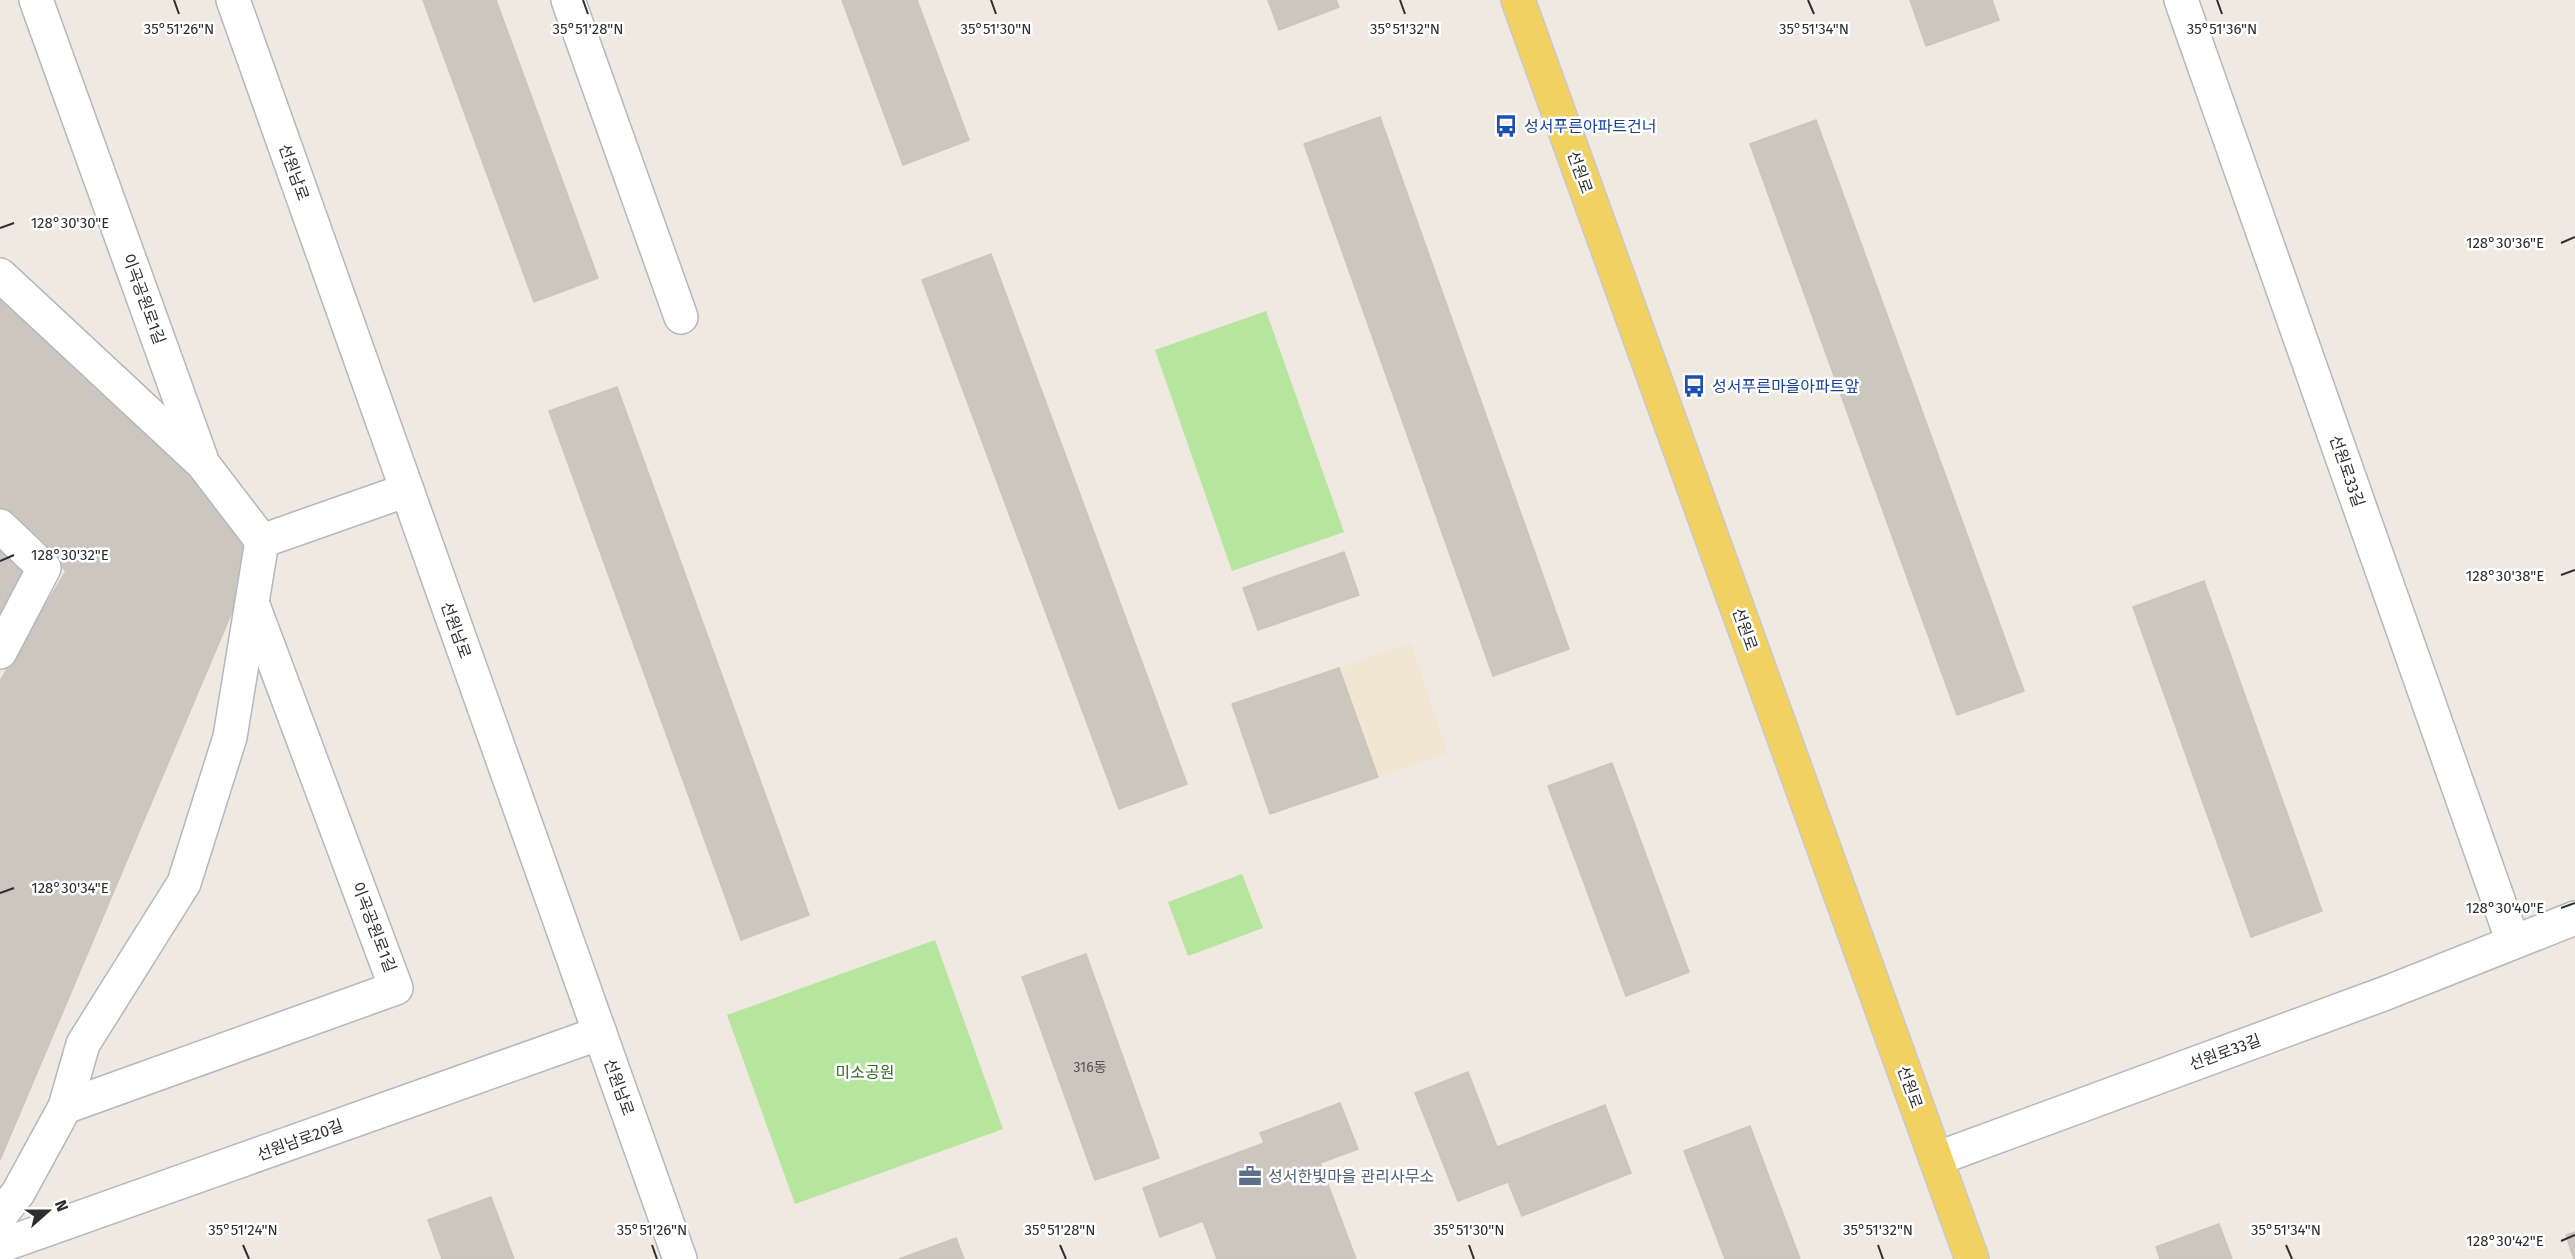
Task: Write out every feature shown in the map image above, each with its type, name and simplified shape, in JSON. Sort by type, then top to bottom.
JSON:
[{"type":"main road","name":"선원로","points":[[1518,0],[1972,1259]]},
{"type":"street","name":"이곡공원로1길","points":[[36,0],[203,464]]},
{"type":"street","name":"선원남로","points":[[233,0],[680,1259]]},
{"type":"street","points":[[568,0],[681,317]]},
{"type":"street","name":"선원로33길","points":[[2181,0],[2513,942]]},
{"type":"street","name":"이곡공원로1길","points":[[0,275],[203,464],[262,541],[230,737],[184,883],[83,1044],[65,1107],[18,1193],[0,1216]]},
{"type":"street","points":[[262,541],[407,490]]},
{"type":"street","points":[[0,526],[44,568],[0,652]]},
{"type":"street","name":"이곡공원로1길","points":[[65,1107],[396,987],[253,604]]},
{"type":"street","name":"선원로33길","points":[[1936,1159],[2386,993],[2575,918]]},
{"type":"street","name":"선원남로20길","points":[[0,1246],[600,1033]]},
{"type":"shaded area","points":[[1411,643],[1448,753],[1270,814],[1232,704]]},
{"type":"green space","points":[[1266,311],[1344,532],[1232,571],[1155,350]]},
{"type":"green space","points":[[1242,874],[1263,928],[1188,956],[1168,902]]},
{"type":"green space","name":"미소공원","points":[[935,940],[1003,1129],[795,1204],[727,1015]]},
{"type":"building","points":[[423,0],[496,0],[598,278],[534,302]]},
{"type":"building","points":[[842,0],[917,0],[969,140],[903,165]]},
{"type":"building","points":[[1268,0],[1336,0],[1339,7],[1279,30]]},
{"type":"building","points":[[1910,0],[1992,0],[1999,20],[1926,46]]},
{"type":"building","points":[[1380,117],[1569,649],[1493,676],[1304,144]]},
{"type":"building","points":[[1816,120],[2024,691],[1957,715],[1750,144]]},
{"type":"building","points":[[991,254],[1187,784],[1119,809],[922,280]]},
{"type":"building","points":[[0,285],[262,541],[0,1160],[0,681],[66,571],[0,508]]},
{"type":"building","points":[[617,387],[809,915],[741,940],[549,411]]},
{"type":"building","points":[[0,551],[30,577],[0,647]]},
{"type":"building","points":[[1344,552],[1359,595],[1258,630],[1243,588]]},
{"type":"building","points":[[2204,581],[2322,911],[2251,937],[2133,607]]},
{"type":"building","points":[[1339,668],[1378,777],[1270,814],[1232,704]]},
{"type":"building","points":[[1612,763],[1689,972],[1626,996],[1548,786]]},
{"type":"building","points":[[1086,954],[1159,1158],[1095,1180],[1022,977]]},
{"type":"building","points":[[1468,1072],[1497,1147],[1605,1105],[1631,1173],[1522,1216],[1508,1182],[1458,1201],[1415,1093]]},
{"type":"building","name":"성서한빛마을 관리사무소","points":[[1340,1103],[1358,1149],[1320,1163],[1356,1259],[1217,1259],[1203,1221],[1160,1237],[1143,1188],[1264,1143],[1260,1133]]},
{"type":"building","points":[[1750,1126],[1800,1259],[1725,1259],[1684,1151]]},
{"type":"building","points":[[491,1197],[514,1259],[442,1259],[428,1220]]},
{"type":"building","points":[[2219,1224],[2232,1259],[2160,1259],[2156,1247]]},
{"type":"building","points":[[2575,1232],[2575,1259],[2574,1259],[2566,1235]]},
{"type":"building","points":[[956,1238],[964,1259],[899,1259]]},
{"type":"place","name":"성서푸른아파트건너","points":[[1506,126]]},
{"type":"place","name":"성서푸른마을아파트앞","points":[[1694,386]]},
{"type":"place","name":"성서한빛마을 관리사무소","points":[[1250,1176]]}]
